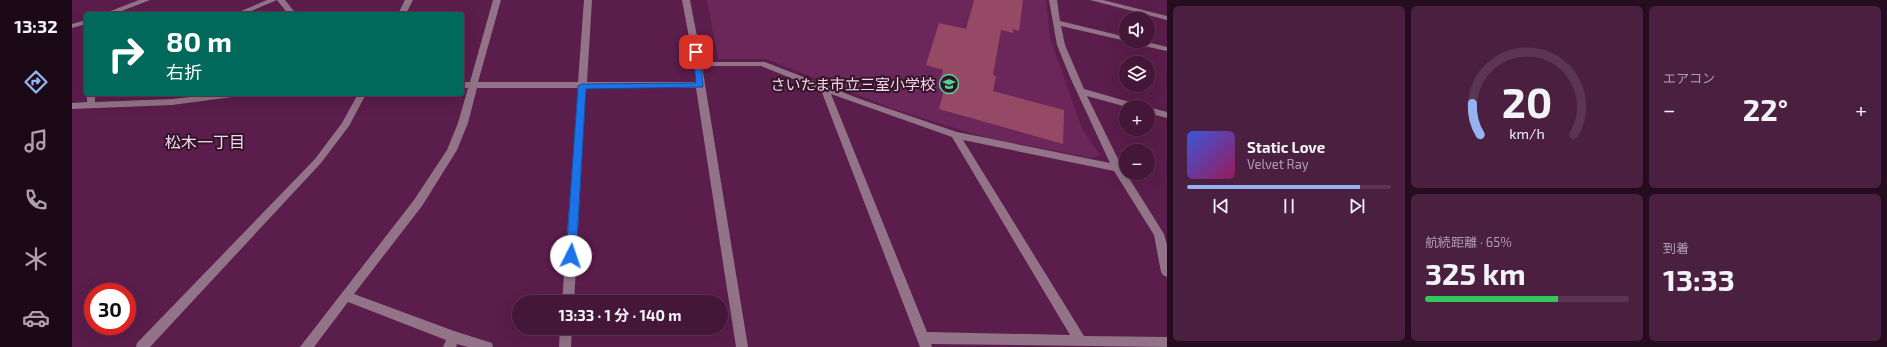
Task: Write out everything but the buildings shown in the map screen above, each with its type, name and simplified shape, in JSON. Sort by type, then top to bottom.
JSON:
[{"type":"street","points":[[113,12],[146,0]]},
{"type":"street","points":[[243,12],[273,0]]},
{"type":"street","points":[[281,0],[290,12]]},
{"type":"street","points":[[403,12],[409,0]]},
{"type":"street","points":[[306,347],[418,203],[436,178],[452,150],[463,123],[497,0]]},
{"type":"street","points":[[568,295],[588,0]]},
{"type":"street","points":[[686,0],[698,64],[700,85],[742,347]]},
{"type":"street","points":[[1053,0],[1061,45],[1117,168],[1159,234],[1167,272]]},
{"type":"street","points":[[1094,0],[1167,18]]},
{"type":"street","points":[[1056,22],[1119,37]]},
{"type":"street","points":[[72,26],[84,23]]},
{"type":"street","points":[[1155,46],[1167,49]]},
{"type":"street","points":[[698,64],[762,64],[857,101],[956,135],[1117,168]]},
{"type":"street","points":[[464,85],[700,85]]},
{"type":"street","points":[[824,87],[924,343],[1080,341],[1167,343]]},
{"type":"street","points":[[1081,91],[1119,102]]},
{"type":"street","points":[[91,96],[91,105]]},
{"type":"street","points":[[72,106],[170,103],[224,96]]},
{"type":"street","points":[[142,347],[318,161],[346,124],[361,96]]},
{"type":"street","points":[[1155,112],[1167,115]]},
{"type":"street","points":[[956,135],[1080,341]]},
{"type":"street","points":[[346,296],[451,342],[487,347]]},
{"type":"street","points":[[565,347],[566,335]]},
{"type":"shaded area","name":"さいたま市立三室小学校","points":[[707,0],[1046,0],[1050,38],[1082,129],[1100,155],[1092,158],[983,137],[894,109],[766,59],[718,59]]},
{"type":"place","name":"さいたま市立三室小学校","points":[[949,84]]},
{"type":"district","name":"松木一丁目","points":[[205,141]]},
{"type":"route","points":[[571,256],[582,86],[700,85],[696,52]]}]
